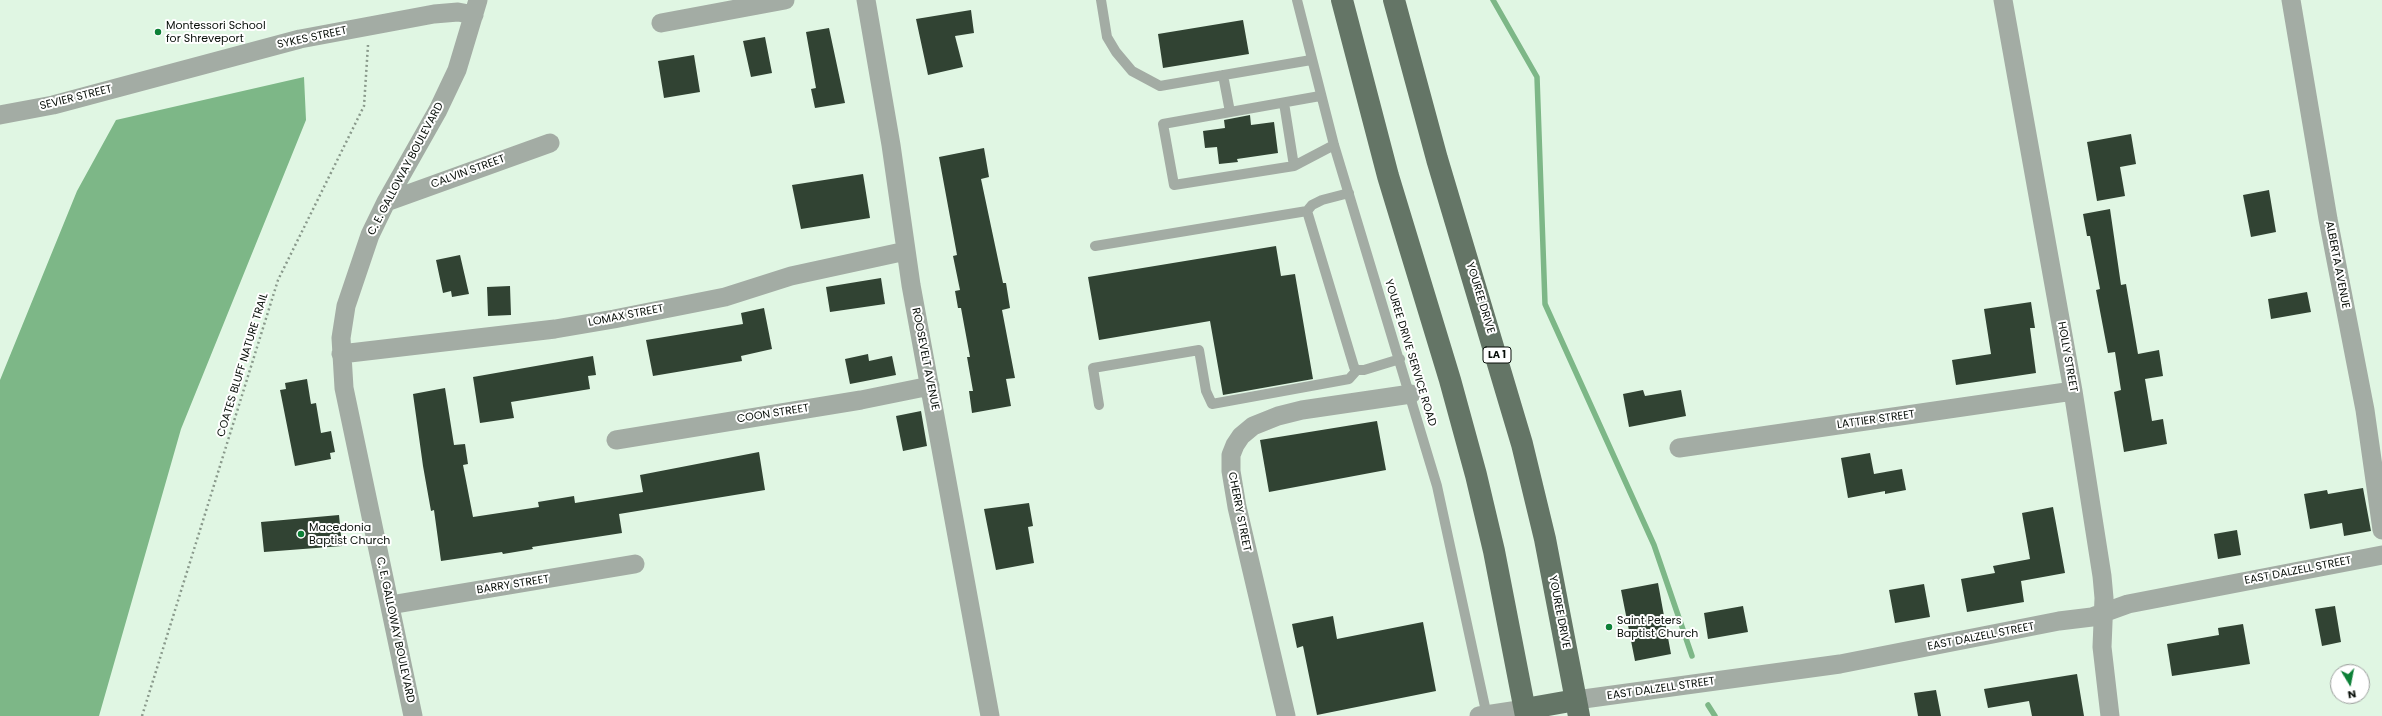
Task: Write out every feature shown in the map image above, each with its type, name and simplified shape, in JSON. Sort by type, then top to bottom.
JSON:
[{"type":"main road","points":[[1342,0],[1388,176],[1450,380],[1476,475],[1494,551],[1525,712],[1577,708]]},
{"type":"main road","name":"YOUREE DRIVE","points":[[1394,0],[1437,159],[1522,444],[1545,539],[1577,708]]},
{"type":"street","points":[[661,23],[785,0]]},
{"type":"street","name":"ROOSEVELT AVENUE","points":[[866,0],[891,145],[906,252],[990,716]]},
{"type":"street","name":"HOLLY STREET","points":[[2003,0],[2073,392],[2102,576],[2102,647],[2110,716]]},
{"type":"street","name":"ALBERTA AVENUE","points":[[2290,0],[2328,219],[2364,410],[2382,530]]},
{"type":"street","name":"SYKES STREET","points":[[152,78],[300,39],[434,14],[458,12],[476,8]]},
{"type":"street","name":"C. E. GALLOWAY BOULEVARD","points":[[414,716],[344,388],[341,354],[346,306],[370,235],[386,202],[444,97],[456,70],[476,8]]},
{"type":"street","name":"SEVIER STREET","points":[[0,115],[53,106],[152,78]]},
{"type":"street","name":"CALVIN STREET","points":[[386,202],[550,143]]},
{"type":"street","name":"LOMAX STREET","points":[[341,354],[555,329],[614,319],[724,297],[791,276],[906,252]]},
{"type":"street","name":"COON STREET","points":[[616,440],[861,400],[930,386]]},
{"type":"street","name":"LATTIER STREET","points":[[1678,448],[2073,392]]},
{"type":"street","name":"CHERRY STREET","points":[[1286,716],[1237,507],[1231,471],[1231,455],[1241,436],[1253,426],[1278,416],[1302,410],[1411,394]]},
{"type":"street","name":"EAST DALZELL STREET","points":[[1577,708],[1840,664],[2103,614],[2128,604],[2382,555]]},
{"type":"street","name":"BARRY STREET","points":[[390,605],[636,564]]},
{"type":"street","points":[[1484,716],[1525,712]]},
{"type":"lane","points":[[1101,0],[1107,38],[1116,52],[1132,72],[1160,86],[1311,60]]},
{"type":"lane","name":"YOUREE DRIVE SERVICE ROAD","points":[[1296,0],[1334,145],[1438,486],[1484,716]]},
{"type":"lane","points":[[1223,75],[1230,112]]},
{"type":"lane","points":[[1320,96],[1163,124],[1174,185],[1294,166],[1334,145]]},
{"type":"lane","points":[[1284,103],[1294,166]]},
{"type":"lane","points":[[1095,246],[1307,211],[1312,205],[1322,200],[1349,193]]},
{"type":"lane","points":[[1307,211],[1357,370]]},
{"type":"lane","points":[[1099,405],[1092,368],[1199,350],[1205,386],[1212,404],[1349,379],[1357,370],[1364,370],[1400,359]]},
{"type":"path","name":"COATES BLUFF NATURE TRAIL","points":[[142,716],[278,280],[364,106],[369,26]]},
{"type":"shaded area","points":[[304,77],[306,120],[181,429],[99,716],[0,716],[0,380],[77,191],[116,120]]},
{"type":"building","points":[[971,10],[974,33],[955,36],[963,67],[928,75],[916,19]]},
{"type":"building","points":[[1243,20],[1249,54],[1163,68],[1158,34]]},
{"type":"building","points":[[829,28],[845,103],[815,108],[811,89],[816,88],[806,32]]},
{"type":"building","points":[[765,37],[772,73],[751,77],[743,41]]},
{"type":"building","points":[[694,55],[700,92],[664,98],[658,61]]},
{"type":"building","points":[[1250,115],[1251,125],[1274,122],[1278,153],[1237,159],[1238,162],[1219,164],[1217,147],[1205,148],[1203,131],[1225,128],[1224,120]]},
{"type":"building","points":[[2131,134],[2136,164],[2120,167],[2125,196],[2097,201],[2087,142]]},
{"type":"building","points":[[984,148],[989,177],[981,179],[1003,283],[1006,283],[1010,308],[1002,310],[1015,378],[1006,379],[1011,406],[972,413],[969,391],[973,391],[967,357],[970,357],[961,308],[958,308],[955,291],[960,290],[953,256],[957,255],[939,157]]},
{"type":"building","points":[[863,174],[870,218],[801,229],[792,185]]},
{"type":"building","points":[[2269,190],[2276,232],[2251,237],[2243,195]]},
{"type":"building","points":[[2110,209],[2121,285],[2126,284],[2138,354],[2159,350],[2163,376],[2145,379],[2152,421],[2163,419],[2167,444],[2124,452],[2114,392],[2121,390],[2115,352],[2108,353],[2096,290],[2100,289],[2090,236],[2087,236],[2083,214]]},
{"type":"building","points":[[1276,246],[1281,276],[1295,274],[1313,379],[1223,395],[1210,321],[1099,340],[1088,277]]},
{"type":"building","points":[[460,255],[469,294],[452,297],[451,291],[443,293],[436,260]]},
{"type":"building","points":[[881,278],[885,304],[830,312],[826,287]]},
{"type":"building","points":[[510,286],[511,315],[488,316],[487,287]]},
{"type":"building","points":[[2307,292],[2311,312],[2271,319],[2268,299]]},
{"type":"building","points":[[2031,302],[2035,328],[2030,328],[2036,373],[1956,385],[1952,360],[1991,354],[1984,309]]},
{"type":"building","points":[[764,308],[772,349],[741,356],[742,361],[653,376],[646,340],[743,324],[741,313]]},
{"type":"building","points":[[868,354],[869,361],[892,356],[896,375],[850,384],[845,359]]},
{"type":"building","points":[[593,356],[596,375],[588,376],[590,389],[511,402],[514,418],[480,423],[473,377]]},
{"type":"building","points":[[307,379],[311,404],[316,403],[321,433],[331,431],[335,452],[330,453],[331,459],[295,466],[280,390],[286,389],[285,383]]},
{"type":"building","points":[[445,388],[454,445],[465,444],[468,464],[463,465],[473,517],[539,507],[538,502],[574,496],[575,503],[643,492],[640,475],[759,452],[765,490],[619,514],[622,533],[532,547],[533,549],[503,554],[502,552],[441,561],[434,510],[431,511],[423,466],[413,394]]},
{"type":"building","points":[[1643,390],[1645,396],[1681,390],[1686,416],[1629,427],[1623,394]]},
{"type":"building","points":[[921,411],[927,446],[903,451],[896,416]]},
{"type":"building","points":[[1377,421],[1386,470],[1269,492],[1260,440]]},
{"type":"building","points":[[1870,453],[1874,474],[1902,469],[1906,490],[1885,494],[1885,491],[1848,498],[1841,458]]},
{"type":"building","points":[[2363,488],[2371,531],[2344,536],[2342,523],[2310,529],[2304,494],[2327,490],[2328,494]]},
{"type":"building","points":[[1029,503],[1033,526],[1028,527],[1034,563],[996,570],[984,509]]},
{"type":"building","points":[[2053,507],[2065,573],[2021,581],[2024,602],[1967,612],[1961,579],[1995,573],[1993,566],[2030,559],[2022,513]]},
{"type":"building","name":"Macedonia Baptist Church","points":[[339,515],[342,546],[264,552],[261,522]]},
{"type":"building","points":[[2237,530],[2241,555],[2218,559],[2214,534]]},
{"type":"building","points":[[1658,583],[1671,654],[1635,661],[1621,590]]},
{"type":"building","points":[[1924,584],[1930,617],[1895,623],[1889,590]]},
{"type":"building","points":[[1743,606],[1748,632],[1708,639],[1704,613]]},
{"type":"building","points":[[2335,606],[2341,642],[2322,646],[2315,609]]},
{"type":"building","points":[[1333,616],[1337,639],[1423,622],[1436,691],[1317,715],[1303,646],[1297,648],[1292,624]]},
{"type":"building","points":[[2243,624],[2250,664],[2172,676],[2167,644],[2219,635],[2218,628]]},
{"type":"building","points":[[2077,674],[2084,716],[2032,716],[2029,701],[1988,708],[1984,689]]},
{"type":"building","points":[[1936,690],[1941,716],[1918,716],[1914,693]]},
{"type":"waterway","points":[[1493,0],[1537,77],[1545,304],[1654,545],[1692,656]]},
{"type":"waterway","points":[[1708,705],[1715,716]]},
{"type":"place","name":"Montessori School for Shreveport","points":[[158,32]]},
{"type":"place","name":"Macedonia Baptist Church","points":[[301,534]]},
{"type":"place","name":"Saint Peters Baptist Church","points":[[1609,627]]}]
